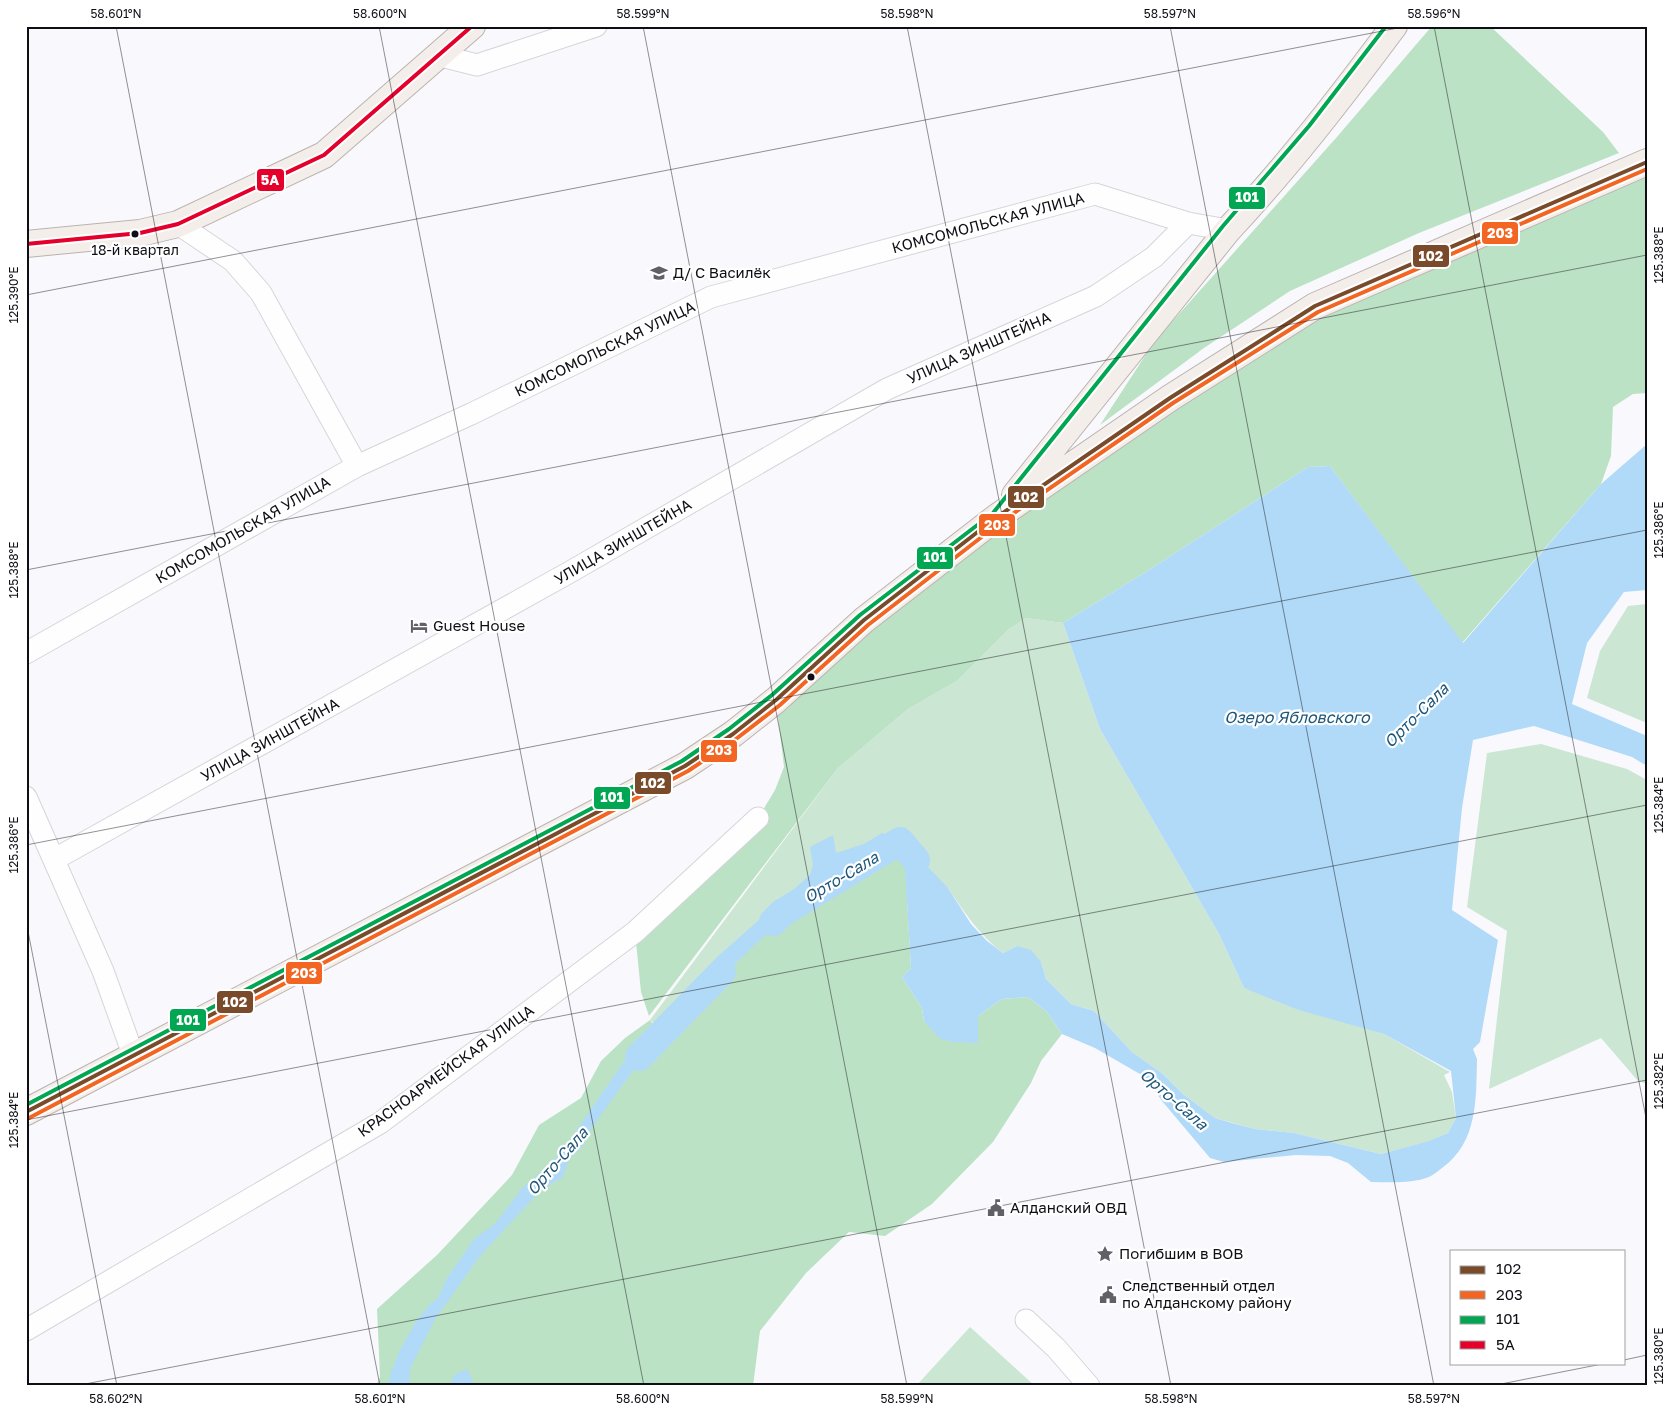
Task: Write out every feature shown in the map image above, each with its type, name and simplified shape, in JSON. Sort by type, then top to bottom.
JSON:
[{"type":"main road","points":[[26,244],[140,233],[178,224],[324,155],[472,26]]},
{"type":"main road","points":[[997,517],[1228,230],[1258,198],[1330,110],[1394,26]]},
{"type":"main road","points":[[26,1112],[134,1057],[685,766],[740,728],[776,700],[864,620],[997,517],[1170,398],[1315,306],[1647,162]]},
{"type":"street","points":[[437,55],[477,66],[596,26]]},
{"type":"street","name":"КОМСОМОЛЬСКАЯ УЛИЦА","points":[[26,653],[356,466],[471,414],[711,297],[1095,194],[1188,223],[1228,230]]},
{"type":"street","name":"УЛИЦА ЗИНШТЕЙНА","points":[[55,859],[570,572],[887,389],[1096,296],[1154,257],[1188,223]]},
{"type":"street","points":[[178,224],[233,261],[261,293],[356,466]]},
{"type":"street","points":[[26,798],[55,859],[103,971],[134,1057]]},
{"type":"street","name":"КРАСНОАРМЕЙСКАЯ УЛИЦА","points":[[26,1330],[380,1123],[634,932],[758,818]]},
{"type":"street","points":[[1026,1320],[1056,1348],[1089,1386]]},
{"type":"green space","points":[[1432,26],[1490,26],[1603,132],[1619,153],[1419,233],[1290,291],[1204,348],[1100,425],[1154,342],[1336,138]]},
{"type":"green space","points":[[1647,162],[1647,393],[1633,394],[1613,407],[1611,456],[1601,484],[1462,643],[1330,466],[1308,467],[1063,623],[1026,618],[1009,629],[957,681],[908,709],[838,768],[649,1016],[641,992],[635,932],[758,818],[775,790],[784,767],[776,700],[864,620],[1315,306]]},
{"type":"green space","points":[[1647,604],[1647,723],[1587,698],[1600,651],[1628,606]]},
{"type":"green space","points":[[1026,618],[1063,623],[1100,729],[1219,934],[1244,988],[1384,1034],[1450,1072],[1444,1075],[1452,1092],[1456,1118],[1448,1133],[1430,1141],[1381,1154],[1294,1133],[1255,1129],[1215,1118],[1183,1094],[1163,1074],[1132,1052],[1094,1011],[1071,1004],[1046,979],[1041,962],[1017,946],[1003,953],[994,946],[973,923],[948,888],[782,913],[663,1030],[650,1020],[838,768],[908,709],[957,681],[1009,629]]},
{"type":"green space","points":[[1541,744],[1627,769],[1647,780],[1647,1084],[1638,1081],[1601,1038],[1489,1089],[1507,931],[1467,907],[1487,753]]},
{"type":"green space","points":[[900,841],[905,864],[911,968],[902,977],[922,1008],[924,1021],[952,1042],[978,1042],[978,1016],[1002,999],[1028,997],[1047,1012],[1062,1034],[1041,1061],[1031,1083],[993,1142],[932,1204],[885,1236],[849,1232],[806,1273],[760,1331],[753,1386],[376,1386],[380,1377],[377,1309],[437,1255],[512,1175],[539,1125],[581,1098],[601,1061],[625,1038],[650,1020],[668,1043],[675,1038],[663,1030],[782,913]]},
{"type":"green space","points":[[970,1327],[1035,1386],[916,1386]]},
{"type":"water","name":"Озеро Ябловского","points":[[1647,444],[1647,590],[1624,592],[1587,643],[1572,704],[1647,736],[1647,766],[1632,757],[1534,726],[1473,740],[1462,808],[1452,910],[1498,940],[1480,1042],[1473,1049],[1477,1059],[1473,1119],[1463,1146],[1437,1172],[1429,1177],[1415,1181],[1371,1182],[1348,1163],[1330,1156],[1296,1155],[1224,1162],[1210,1158],[1162,1101],[1145,1077],[1095,1048],[1062,1034],[1047,1012],[1028,997],[1002,999],[978,1016],[978,1043],[952,1042],[939,1038],[924,1021],[922,1008],[902,977],[911,968],[904,854],[881,843],[850,857],[812,886],[798,909],[760,940],[711,987],[671,1018],[588,1133],[583,1146],[569,1159],[563,1177],[540,1191],[480,1256],[435,1319],[410,1369],[409,1386],[389,1386],[390,1375],[399,1352],[415,1323],[429,1305],[438,1298],[447,1278],[475,1238],[495,1224],[522,1188],[546,1168],[563,1150],[627,1057],[652,1033],[716,958],[810,875],[813,865],[810,847],[833,835],[836,853],[864,844],[882,833],[896,837],[948,888],[971,924],[987,941],[1003,953],[1017,946],[1031,950],[1041,962],[1046,979],[1071,1004],[1094,1011],[1132,1052],[1163,1074],[1183,1094],[1215,1118],[1255,1129],[1294,1133],[1381,1154],[1429,1141],[1448,1133],[1456,1118],[1451,1071],[1384,1034],[1299,1010],[1244,988],[1219,934],[1100,729],[1063,623],[1308,467],[1330,466],[1463,643],[1601,484]]},
{"type":"water","points":[[467,1369],[475,1386],[450,1386],[454,1375]]},
{"type":"waterway","name":"Орто-Сала","points":[[773,922],[782,913],[900,841],[916,860]]},
{"type":"waterway","name":"Орто-Сала","points":[[639,1057],[722,972]]},
{"type":"transit line","name":"5А","points":[[26,244],[140,233],[178,224],[324,155],[472,26]]},
{"type":"transit line","name":"101","points":[[26,1105],[682,761],[729,729],[772,695],[860,615],[993,513],[1223,226],[1309,126],[1386,26]]},
{"type":"transit line","name":"102","points":[[26,1112],[685,766],[733,734],[776,700],[864,620],[997,517],[1170,398],[1315,306],[1647,162]]},
{"type":"transit line","name":"203","points":[[29,1118],[688,771],[736,739],[780,705],[868,625],[1001,522],[1173,403],[1318,312],[1647,169]]},
{"type":"place","name":"18-й квартал","points":[[135,234]]},
{"type":"place","name":"Д/ С Василёк","points":[[659,273]]},
{"type":"place","name":"Guest House","points":[[419,626]]},
{"type":"place","name":"Алданский ОВД","points":[[996,1208]]},
{"type":"place","name":"Погибшим в ВОВ","points":[[1105,1254]]},
{"type":"place","name":"Следственный отдел по Алданскому району","points":[[1108,1295]]}]
